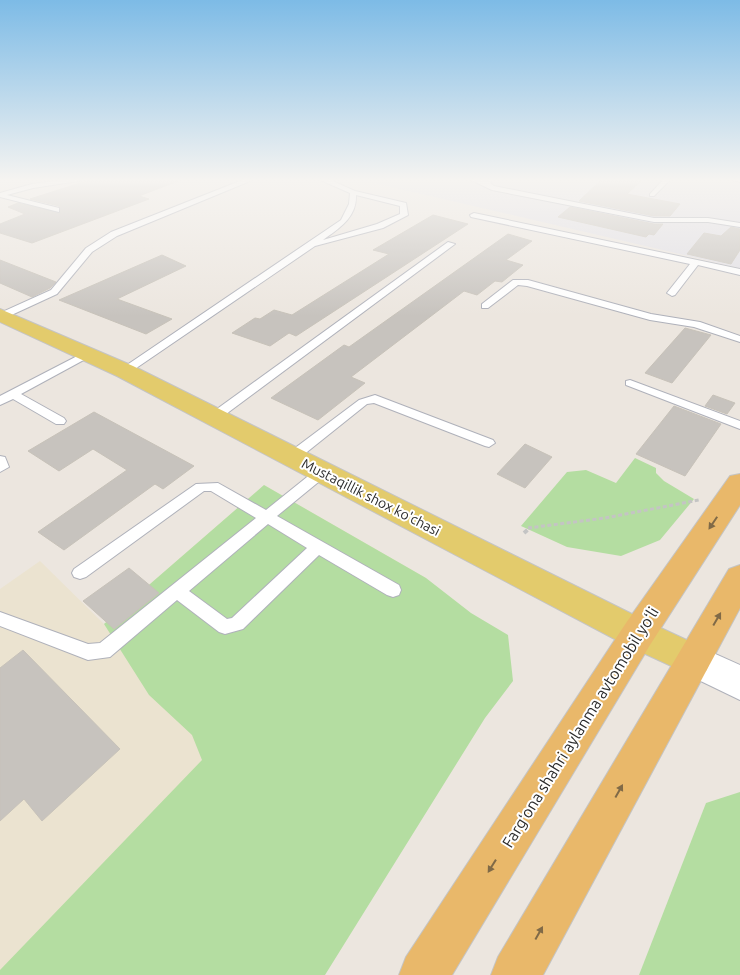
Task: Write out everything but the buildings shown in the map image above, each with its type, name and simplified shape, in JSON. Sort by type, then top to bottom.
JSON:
[{"type":"highway","name":"Fargʻona shahri aylanma avtomobil yoʻli","points":[[424,975],[638,634],[740,483]]},
{"type":"highway","points":[[516,975],[740,578]]},
{"type":"main road","name":"Mustaqillik shox ko'chasi","points":[[1,316],[125,371],[638,634],[740,683]]},
{"type":"lane","points":[[1,316],[54,292],[89,250],[114,234],[138,224]]},
{"type":"lane","points":[[125,371],[339,224]]},
{"type":"lane","points":[[310,246],[383,224]]},
{"type":"lane","points":[[523,224],[740,272]]},
{"type":"lane","points":[[214,417],[451,244]]},
{"type":"lane","points":[[672,293],[696,262]]},
{"type":"lane","points":[[485,306],[516,282],[528,282],[650,317],[696,324],[740,339]]},
{"type":"lane","points":[[0,400],[87,354]]},
{"type":"lane","points":[[630,383],[740,425]]},
{"type":"lane","points":[[13,394],[60,420]]},
{"type":"lane","points":[[292,457],[364,402],[375,399],[489,444]]},
{"type":"lane","points":[[0,460],[2,467],[0,468]]},
{"type":"lane","points":[[2,621],[88,652],[104,651],[322,472]]},
{"type":"lane","points":[[80,573],[201,487],[213,486],[393,590]]},
{"type":"lane","points":[[178,592],[225,627],[237,624],[319,546]]},
{"type":"path","points":[[524,533],[529,527],[605,518],[706,499]]},
{"type":"shaded area","points":[[553,224],[740,224],[740,268]]},
{"type":"shaded area","points":[[264,485],[426,578],[371,645],[325,975],[0,975],[0,589],[40,561],[104,624]]},
{"type":"green space","points":[[635,458],[656,468],[656,473],[664,481],[694,499],[660,540],[621,556],[567,547],[521,526],[567,472],[586,470],[616,483]]},
{"type":"green space","points":[[264,485],[426,578],[471,613],[508,635],[513,681],[485,718],[325,975],[0,975],[0,970],[202,760],[192,735],[149,695],[104,624]]},
{"type":"green space","points":[[740,792],[740,975],[639,975],[706,803]]}]
